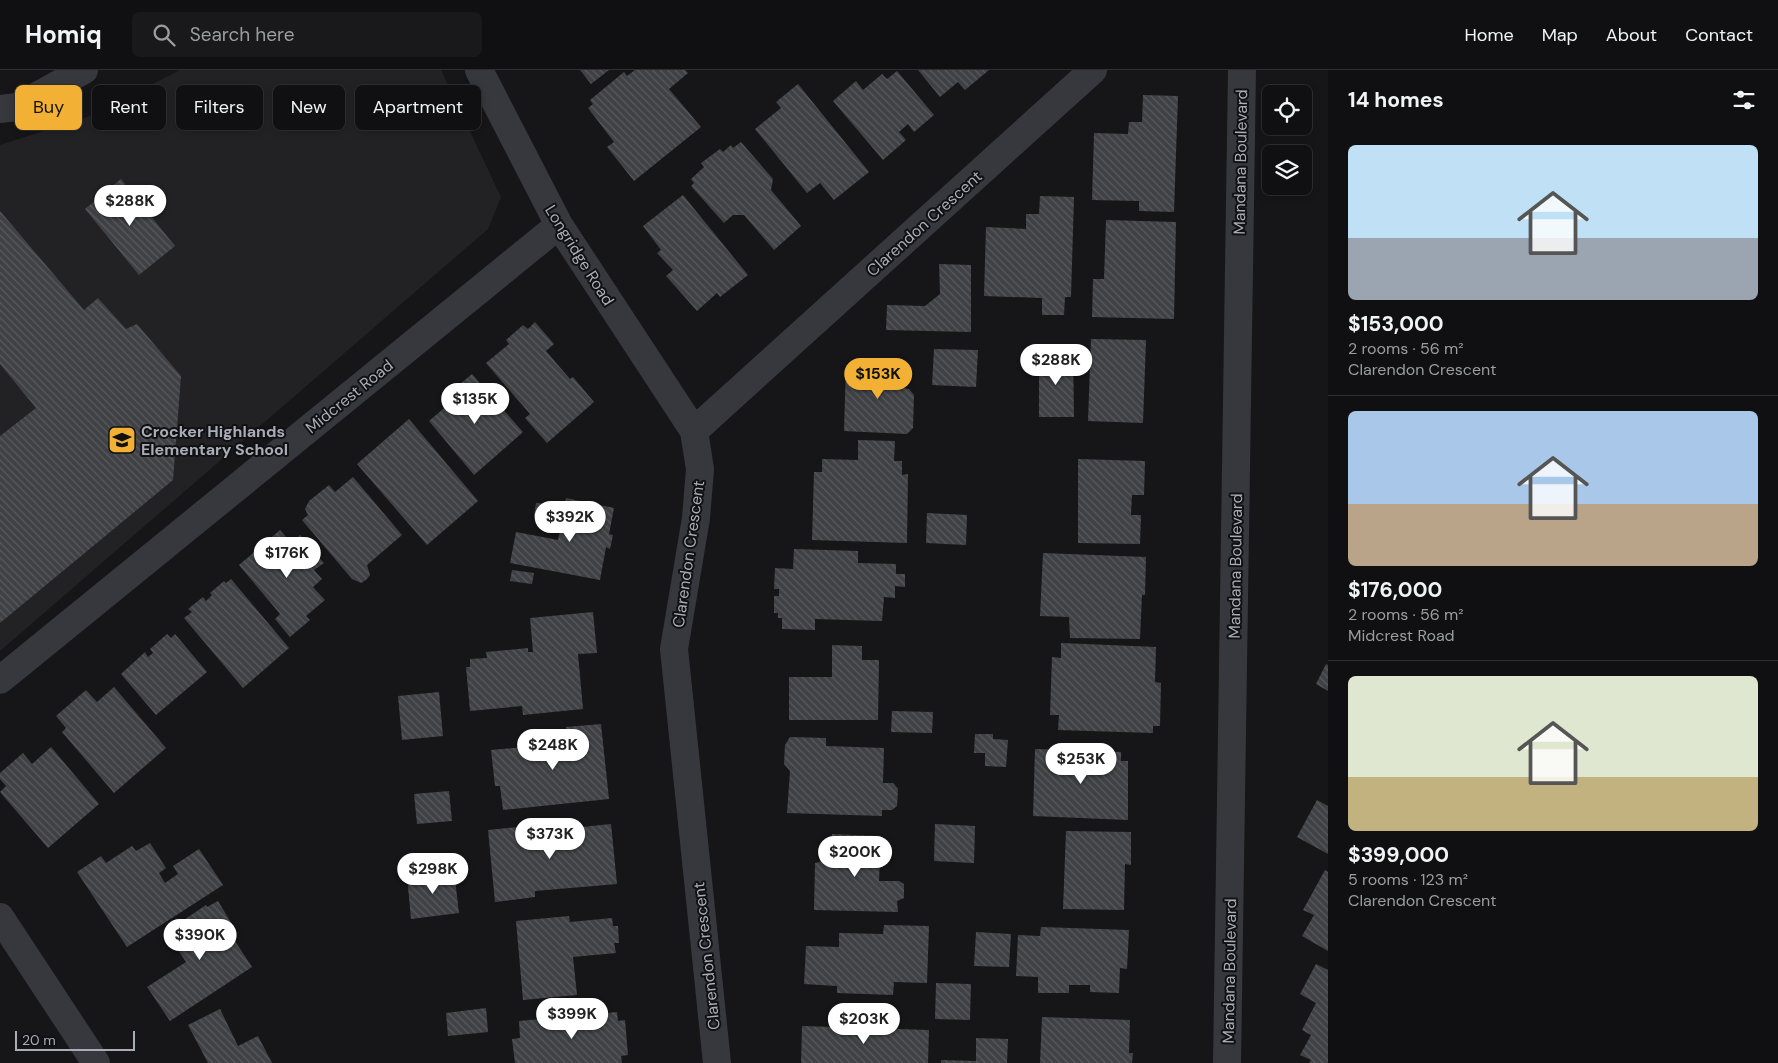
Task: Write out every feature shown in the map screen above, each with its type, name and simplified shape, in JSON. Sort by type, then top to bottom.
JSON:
[{"type":"street","points":[[0,109],[17,107],[84,70]]},
{"type":"street","name":"Longridge Road","points":[[479,70],[559,225],[694,431]]},
{"type":"street","name":"Clarendon Crescent","points":[[717,1063],[674,649],[696,518],[700,469],[694,431],[1093,70]]},
{"type":"street","name":"Mandana Boulevard","points":[[1228,1063],[1242,70]]},
{"type":"street","name":"Midcrest Road","points":[[0,680],[559,225]]},
{"type":"street","points":[[0,917],[96,1063]]},
{"type":"shaded area","name":"Crocker Highlands Elementary School","points":[[180,70],[441,70],[448,85],[355,85],[355,130],[469,130],[501,197],[488,229],[0,651],[0,145],[47,130],[82,130],[82,119],[92,115],[92,130],[166,130],[166,85],[151,85]]},
{"type":"building","points":[[580,70],[609,70],[591,84]]},
{"type":"building","points":[[635,70],[685,70],[688,73],[669,89],[701,127],[634,181],[607,147],[614,142],[588,108],[593,104],[590,100],[624,72],[627,76]]},
{"type":"building","points":[[918,70],[989,70],[965,90],[958,82],[940,97]]},
{"type":"building","points":[[897,71],[934,115],[914,132],[908,124],[899,132],[906,140],[883,160],[833,101],[856,81],[863,90],[882,74],[887,79]]},
{"type":"building","points":[[798,84],[869,172],[834,200],[820,183],[807,193],[755,129],[781,108],[776,102]]},
{"type":"building","points":[[1143,95],[1178,96],[1174,212],[1139,211],[1139,201],[1092,200],[1094,133],[1128,134],[1129,122],[1142,122]]},
{"type":"building","points":[[741,142],[773,179],[771,190],[801,226],[774,250],[744,215],[733,215],[724,223],[691,186],[694,183],[691,179],[704,167],[701,163],[720,149],[723,152],[731,145],[733,148]]},
{"type":"building","points":[[121,179],[175,246],[139,275],[85,209]]},
{"type":"building","points":[[683,195],[748,275],[720,297],[717,293],[697,311],[666,276],[673,270],[657,253],[661,250],[643,226]]},
{"type":"building","points":[[1040,196],[1074,197],[1071,297],[1065,297],[1064,315],[1042,315],[1042,298],[984,296],[986,227],[1026,229],[1026,214],[1039,214]]},
{"type":"building","points":[[0,211],[84,310],[98,298],[126,329],[137,324],[181,376],[173,480],[0,623],[0,436],[36,408],[0,364]]},
{"type":"building","points":[[1106,220],[1176,222],[1174,319],[1092,317],[1093,279],[1104,279]]},
{"type":"building","points":[[939,264],[971,265],[971,332],[886,330],[887,305],[925,306],[940,294]]},
{"type":"building","points":[[535,322],[554,344],[546,351],[570,379],[573,377],[594,402],[547,443],[525,418],[530,414],[486,363],[509,344],[506,340],[523,325],[528,329]]},
{"type":"building","points":[[1091,339],[1146,340],[1143,423],[1088,421]]},
{"type":"building","points":[[934,349],[978,350],[976,387],[932,385]]},
{"type":"building","points":[[1039,354],[1073,354],[1074,417],[1039,417]]},
{"type":"building","points":[[846,365],[899,366],[899,372],[904,372],[904,388],[909,389],[914,395],[913,428],[907,434],[844,431]]},
{"type":"building","points":[[472,374],[523,432],[474,475],[429,421],[457,397],[452,391]]},
{"type":"building","points":[[409,419],[478,501],[427,545],[357,464]]},
{"type":"building","points":[[858,440],[895,441],[894,461],[902,461],[902,475],[908,474],[907,543],[812,540],[814,472],[822,472],[822,459],[858,460]]},
{"type":"building","points":[[1078,459],[1145,461],[1144,495],[1132,495],[1131,515],[1141,515],[1140,544],[1078,543]]},
{"type":"building","points":[[353,477],[402,535],[367,565],[370,575],[361,583],[352,579],[302,520],[308,515],[305,509],[309,501],[329,485],[335,492]]},
{"type":"building","points":[[566,498],[614,508],[609,534],[613,535],[610,549],[606,547],[600,580],[510,563],[516,532],[558,540]]},
{"type":"building","points":[[536,503],[555,505],[553,519],[534,516]]},
{"type":"building","points":[[927,513],[967,515],[966,545],[926,543]]},
{"type":"building","points":[[280,530],[291,543],[300,535],[324,563],[314,570],[322,579],[313,587],[325,600],[306,616],[310,620],[290,637],[275,619],[280,614],[239,565]]},
{"type":"building","points":[[794,549],[858,551],[858,563],[896,564],[896,574],[905,574],[905,587],[895,586],[895,598],[884,597],[882,621],[815,619],[815,630],[782,629],[782,618],[778,618],[778,613],[774,613],[774,596],[779,596],[779,589],[774,589],[775,568],[793,569]]},
{"type":"building","points":[[1043,553],[1146,557],[1145,595],[1142,595],[1140,639],[1070,638],[1069,617],[1040,616]]},
{"type":"building","points":[[512,570],[534,573],[532,584],[510,581]]},
{"type":"building","points":[[231,579],[289,648],[243,688],[184,618],[192,612],[188,609],[203,597],[206,601],[212,595],[210,593],[224,581],[226,583]]},
{"type":"building","points":[[593,612],[597,653],[578,654],[583,709],[523,715],[522,706],[470,711],[466,667],[470,667],[470,659],[487,658],[486,652],[528,648],[528,652],[533,652],[530,618]]},
{"type":"building","points":[[167,634],[171,638],[175,634],[207,672],[156,715],[121,674],[145,652],[148,657],[153,653],[150,649]]},
{"type":"building","points":[[1061,643],[1156,647],[1155,682],[1161,683],[1160,726],[1153,726],[1153,733],[1058,730],[1059,715],[1050,715],[1052,657],[1061,658]]},
{"type":"building","points":[[832,645],[862,646],[862,660],[879,660],[878,720],[789,720],[789,677],[832,677]]},
{"type":"building","points":[[1326,664],[1328,665],[1328,691],[1316,684]]},
{"type":"building","points":[[114,687],[166,748],[114,793],[62,732],[66,728],[56,716],[86,690],[97,702]]},
{"type":"building","points":[[439,692],[443,736],[402,740],[398,696]]},
{"type":"building","points":[[892,711],[933,712],[932,733],[891,732]]},
{"type":"building","points":[[601,724],[609,799],[503,810],[500,786],[495,786],[491,750],[523,747],[522,740],[544,738],[544,745],[568,743],[566,727]]},
{"type":"building","points":[[975,734],[993,734],[993,739],[1008,740],[1006,767],[985,766],[985,753],[974,753]]},
{"type":"building","points":[[790,737],[826,738],[826,746],[884,748],[883,783],[893,783],[898,789],[897,806],[892,810],[882,810],[882,816],[787,813],[790,771],[784,764],[785,745]]},
{"type":"building","points":[[51,747],[99,804],[48,848],[0,792],[6,786],[0,779],[0,773],[23,753],[32,764]]},
{"type":"building","points":[[1035,749],[1121,752],[1121,761],[1128,761],[1128,820],[1033,816]]},
{"type":"building","points":[[449,791],[452,821],[417,824],[414,794]]},
{"type":"building","points":[[1317,800],[1328,806],[1328,854],[1297,837]]},
{"type":"building","points":[[573,822],[573,828],[611,824],[617,884],[535,891],[535,897],[495,902],[488,830],[529,826],[530,832],[554,830],[553,824]]},
{"type":"building","points":[[935,824],[975,826],[974,863],[934,861]]},
{"type":"building","points":[[1066,831],[1131,832],[1131,865],[1125,864],[1124,910],[1063,909]]},
{"type":"building","points":[[832,834],[881,836],[879,881],[899,881],[904,884],[904,898],[897,901],[898,912],[814,910],[815,863],[831,853]]},
{"type":"building","points":[[150,843],[166,868],[159,873],[165,883],[178,874],[173,866],[199,849],[223,885],[127,947],[77,872],[101,856],[106,863],[132,846],[136,851]]},
{"type":"building","points":[[1325,870],[1328,872],[1328,951],[1302,936],[1314,915],[1303,910]]},
{"type":"building","points":[[454,871],[459,913],[411,919],[407,876]]},
{"type":"building","points":[[218,901],[232,924],[222,931],[225,935],[229,932],[252,967],[170,1021],[147,987],[186,962],[166,932],[206,905],[207,907]]},
{"type":"building","points":[[569,916],[570,922],[612,918],[613,926],[618,926],[619,943],[614,943],[616,953],[573,957],[577,995],[523,1000],[516,921]]},
{"type":"building","points":[[884,925],[929,926],[927,983],[894,982],[893,995],[837,993],[837,986],[804,984],[806,946],[839,947],[839,933],[883,934]]},
{"type":"building","points":[[1041,927],[1129,930],[1127,969],[1120,968],[1119,993],[1090,992],[1090,985],[1069,985],[1069,993],[1038,993],[1038,977],[1016,976],[1018,935],[1040,936]]},
{"type":"building","points":[[976,932],[1011,934],[1009,967],[974,966]]},
{"type":"building","points":[[1316,964],[1328,970],[1328,1063],[1309,1063],[1311,1060],[1300,1055],[1311,1035],[1302,1030],[1316,1003],[1300,994]]},
{"type":"building","points":[[936,983],[971,984],[970,1020],[935,1019]]},
{"type":"building","points":[[486,1008],[488,1032],[448,1036],[446,1013]]},
{"type":"building","points":[[220,1009],[238,1046],[258,1036],[272,1063],[208,1063],[188,1025]]},
{"type":"building","points":[[617,1012],[618,1021],[625,1020],[628,1055],[621,1056],[622,1063],[515,1063],[512,1039],[520,1038],[519,1021]]},
{"type":"building","points":[[1042,1017],[1130,1020],[1129,1053],[1133,1053],[1132,1063],[1040,1063]]},
{"type":"building","points":[[802,1026],[929,1030],[928,1063],[801,1063]]},
{"type":"building","points":[[976,1038],[1008,1039],[1007,1063],[941,1063],[941,1060],[976,1061]]},
{"type":"place","name":"Crocker Highlands Elementary School","points":[[122,440]]}]
